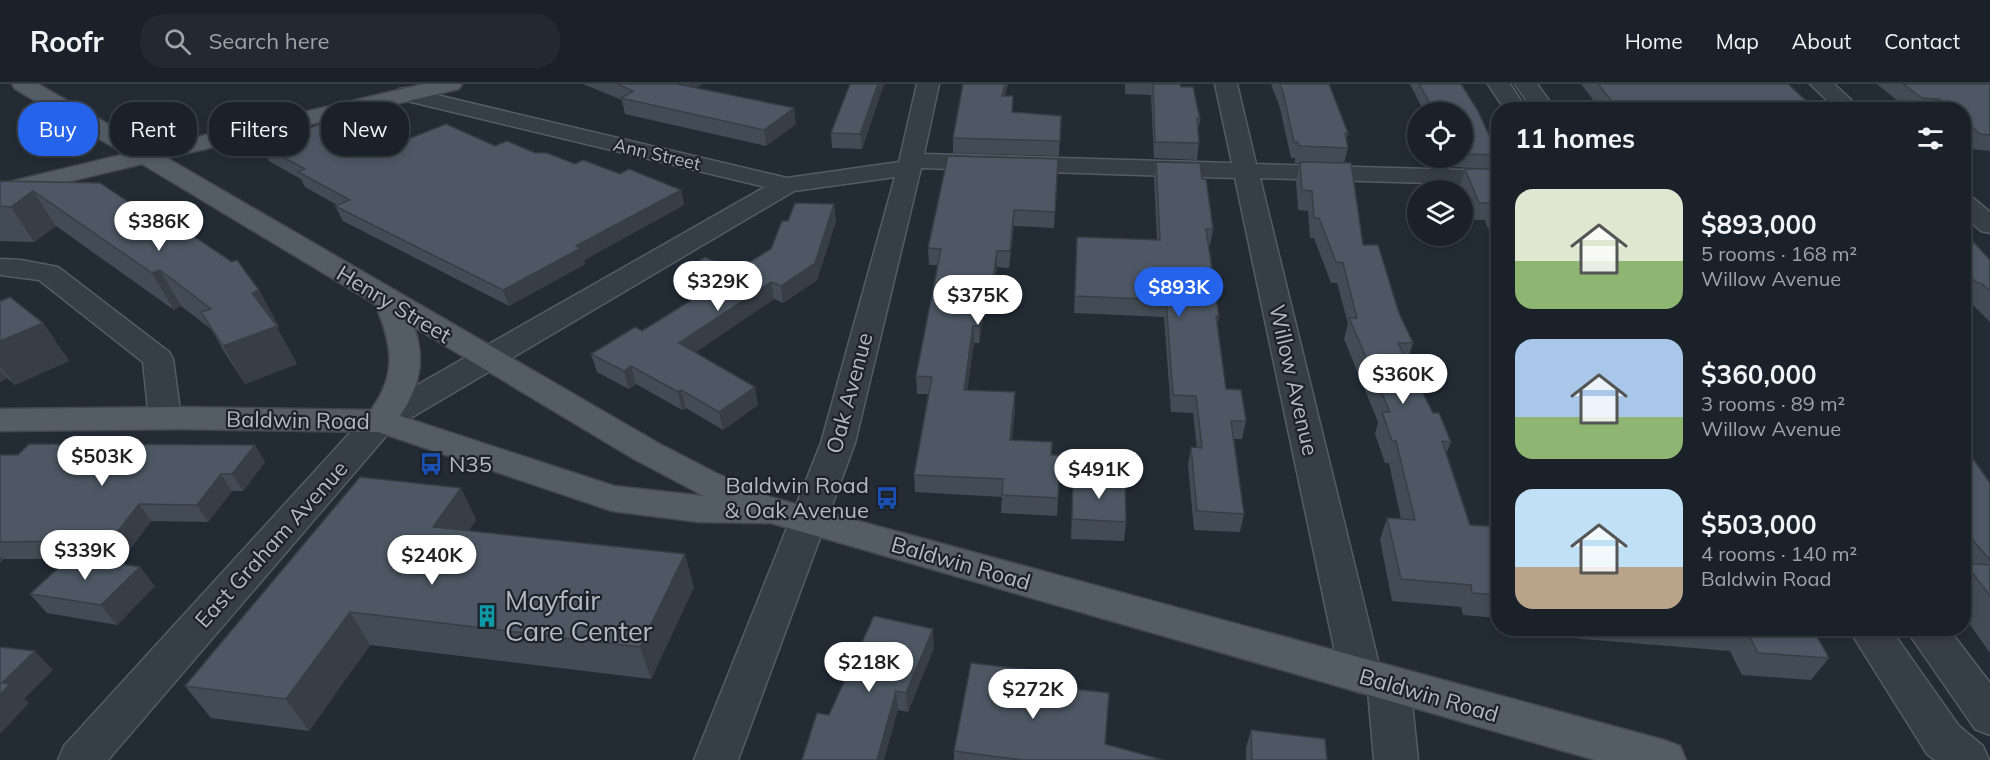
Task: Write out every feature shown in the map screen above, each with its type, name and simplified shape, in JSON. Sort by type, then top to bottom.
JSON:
[{"type":"main road","name":"Henry Street","points":[[23,84],[488,359],[685,471],[771,510]]},
{"type":"main road","points":[[0,190],[451,84]]},
{"type":"main road","points":[[380,421],[400,390],[406,370],[401,330],[387,299]]},
{"type":"main road","name":"Baldwin Road","points":[[0,420],[165,418],[380,421],[612,498],[699,509],[771,510],[1628,753],[1664,760]]},
{"type":"street","name":"Oak Avenue","points":[[716,760],[838,443],[910,165],[928,84]]},
{"type":"street","name":"Willow Avenue","points":[[1226,84],[1395,760]]},
{"type":"street","points":[[1499,84],[1511,102]]},
{"type":"street","points":[[1526,84],[1539,102]]},
{"type":"street","points":[[1821,84],[1842,102]]},
{"type":"street","name":"Ann Street","points":[[407,94],[787,185],[910,165],[1491,178]]},
{"type":"street","name":"East Graham Avenue","points":[[80,760],[380,421],[787,185]]},
{"type":"street","points":[[1971,193],[1990,194]]},
{"type":"street","points":[[1971,209],[1990,225]]},
{"type":"street","points":[[0,267],[48,273],[158,358],[165,418]]},
{"type":"street","points":[[1873,636],[1943,740],[1967,760]]},
{"type":"street","points":[[1931,636],[1990,716]]},
{"type":"building","points":[[617,84],[677,84],[794,108],[764,130],[621,98],[633,91]]},
{"type":"building","points":[[850,84],[878,84],[860,134],[831,133]]},
{"type":"building","points":[[963,84],[1005,84],[1002,96],[1013,96],[1012,112],[1061,116],[1060,141],[953,138]]},
{"type":"building","points":[[1153,84],[1180,84],[1181,87],[1193,87],[1200,119],[1197,118],[1199,143],[1155,142]]},
{"type":"building","points":[[1279,84],[1329,84],[1348,133],[1345,133],[1348,148],[1299,146],[1298,142],[1294,142],[1283,92]]},
{"type":"building","points":[[1419,84],[1461,84],[1472,102],[1429,102]]},
{"type":"building","points":[[1598,84],[1788,84],[1807,102],[1613,102]]},
{"type":"building","points":[[1903,84],[1990,84],[1990,135],[1980,134],[1971,126],[1971,102],[1943,102],[1939,99],[1922,98]]},
{"type":"building","points":[[1473,103],[1491,140],[1491,155],[1473,154]]},
{"type":"building","points":[[321,123],[321,156],[409,156],[409,139],[446,124],[495,146],[507,141],[535,153],[547,153],[575,164],[583,160],[620,174],[629,169],[681,190],[576,246],[581,248],[503,290],[335,206],[350,200],[298,172],[305,169],[281,156],[309,156],[309,128]]},
{"type":"building","points":[[948,156],[1058,159],[1055,212],[1014,210],[1010,251],[997,251],[993,279],[987,279],[979,326],[973,326],[964,390],[1015,392],[1010,440],[1052,442],[1051,455],[1060,455],[1058,498],[1002,495],[1003,479],[914,475],[932,377],[916,376],[941,249],[928,248]]},
{"type":"building","points":[[1156,162],[1200,163],[1202,179],[1206,179],[1213,229],[1206,229],[1219,317],[1216,316],[1226,389],[1241,390],[1246,421],[1231,421],[1244,514],[1197,511],[1191,447],[1202,448],[1196,396],[1173,395],[1166,300],[1075,296],[1077,237],[1160,240]]},
{"type":"building","points":[[1300,162],[1351,163],[1363,245],[1378,245],[1399,313],[1413,343],[1398,343],[1433,413],[1439,413],[1451,442],[1442,441],[1470,525],[1491,526],[1491,594],[1472,593],[1471,585],[1401,579],[1387,518],[1415,520],[1396,441],[1392,441],[1382,412],[1390,412],[1349,318],[1357,318],[1343,263],[1336,262],[1319,218],[1314,218],[1312,191],[1302,190]]},
{"type":"building","points":[[1465,169],[1491,169],[1491,205],[1490,203],[1479,203],[1473,188],[1473,180],[1470,180]]},
{"type":"building","points":[[0,181],[100,183],[160,223],[168,219],[232,262],[237,260],[259,290],[252,293],[277,326],[223,346],[201,312],[211,309],[160,270],[152,273],[33,191],[11,207],[0,206]]},
{"type":"building","points":[[795,203],[834,204],[815,263],[781,286],[771,282],[679,343],[755,387],[719,412],[681,390],[678,392],[631,366],[624,371],[591,354],[635,327],[642,331],[706,291],[674,276],[705,257],[735,271],[771,249],[782,221],[788,221]]},
{"type":"building","points":[[1971,240],[1990,260],[1990,291],[1981,283],[1977,283],[1971,277]]},
{"type":"building","points":[[10,297],[43,323],[0,341],[0,300]]},
{"type":"building","points":[[29,444],[255,445],[232,474],[221,474],[197,505],[139,504],[105,548],[65,548],[71,541],[0,542],[0,455],[18,455]]},
{"type":"building","points":[[1971,456],[1990,483],[1990,560],[1971,538]]},
{"type":"building","name":"Mayfair Care Center","points":[[360,477],[461,488],[433,527],[685,554],[640,647],[350,612],[286,699],[185,686]]},
{"type":"building","points":[[1073,478],[1125,481],[1126,522],[1072,519]]},
{"type":"building","points":[[71,556],[140,567],[101,605],[30,594]]},
{"type":"building","points":[[1971,563],[1990,565],[1990,596],[1971,571]]},
{"type":"building","points":[[874,616],[933,629],[906,693],[896,691],[877,760],[802,760],[817,713],[829,715]]},
{"type":"building","points":[[1750,636],[1817,636],[1829,658],[1758,653]]},
{"type":"building","points":[[0,647],[35,651],[2,683],[10,684],[0,695]]},
{"type":"building","points":[[971,663],[1032,670],[1030,684],[1109,693],[1105,744],[1163,760],[1021,760],[954,751]]},
{"type":"building","points":[[1251,730],[1325,739],[1327,760],[1252,760]]},
{"type":"place","name":"N35","points":[[431,464]]},
{"type":"place","name":"Baldwin Road & Oak Avenue","points":[[887,498]]},
{"type":"place","name":"Mayfair Care Center","points":[[487,616]]}]
